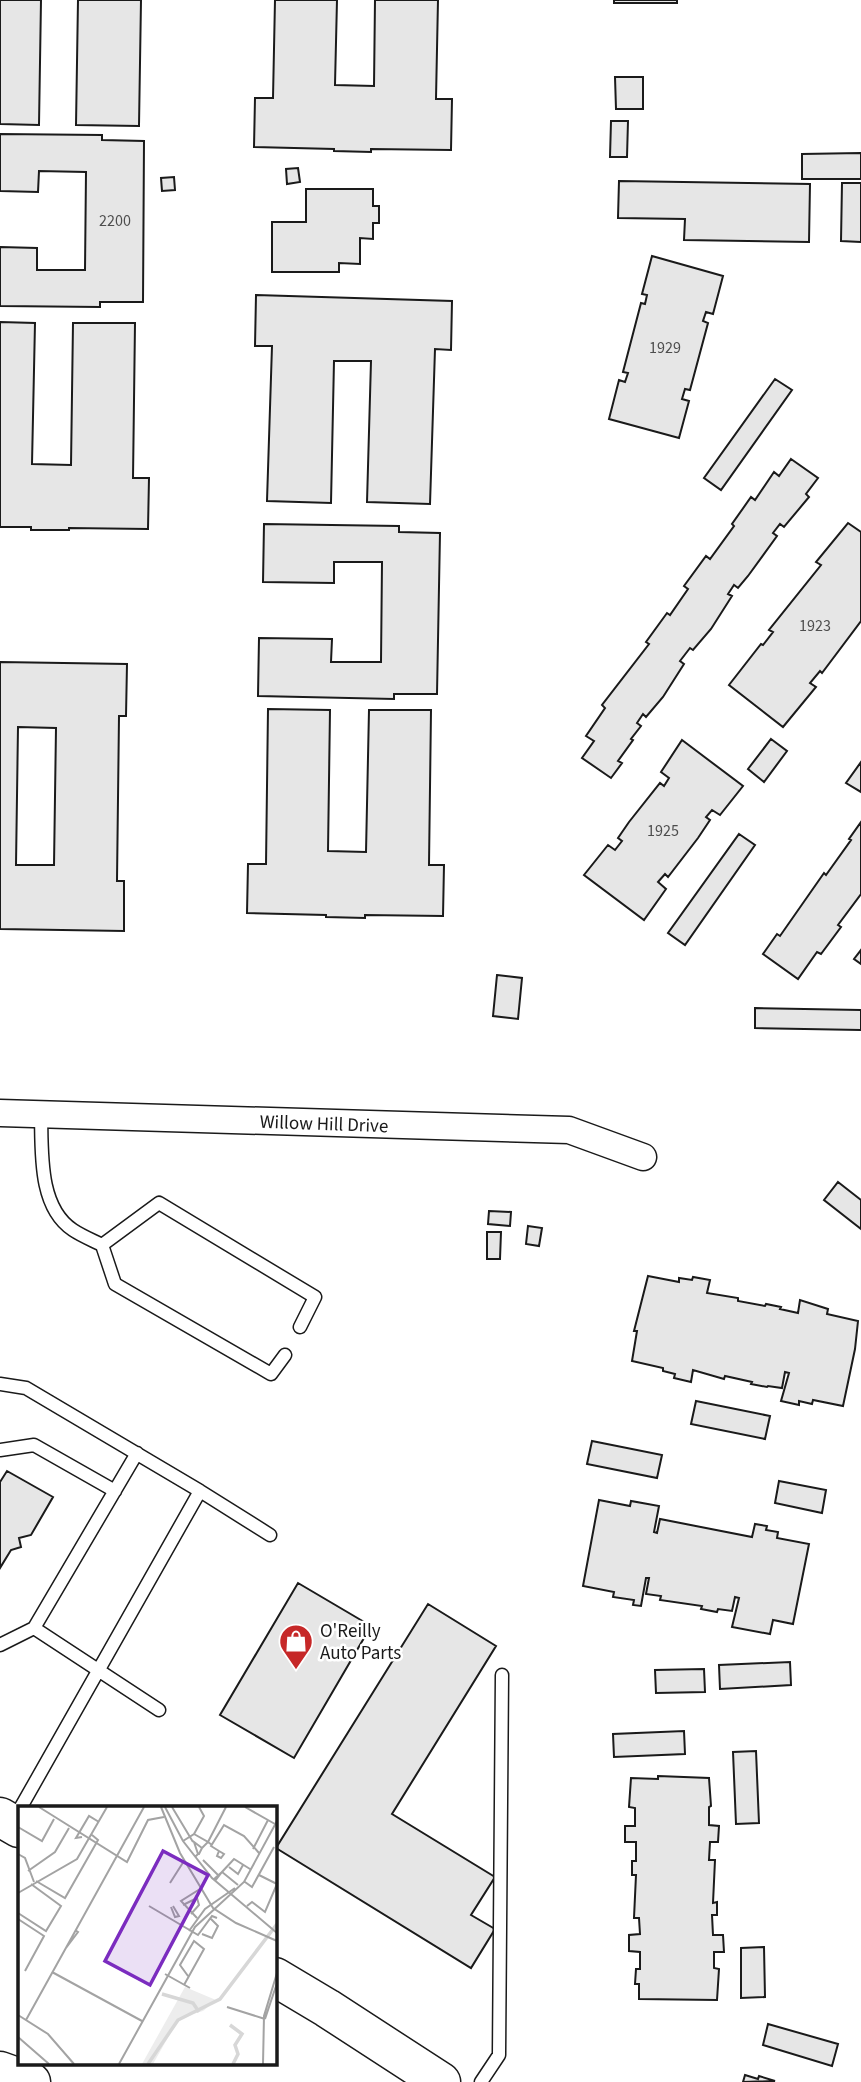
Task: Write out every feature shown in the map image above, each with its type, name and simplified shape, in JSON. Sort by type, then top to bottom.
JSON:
[{"type":"main road","points":[[276,1978],[441,2082]]},
{"type":"main road","points":[[0,2071],[31,2082]]},
{"type":"street","name":"Willow Hill Drive","points":[[0,1113],[569,1130],[643,1157]]},
{"type":"lane","points":[[41,1114],[43,1165],[49,1201],[71,1229],[102,1245],[115,1284],[271,1374],[285,1355]]},
{"type":"lane","points":[[102,1245],[159,1203],[315,1297],[300,1327]]},
{"type":"lane","points":[[0,1384],[26,1388],[270,1535]]},
{"type":"lane","points":[[0,1450],[34,1445],[115,1491]]},
{"type":"lane","points":[[0,1645],[34,1629],[137,1453]]},
{"type":"lane","points":[[21,1806],[200,1491]]},
{"type":"lane","points":[[34,1629],[159,1710]]},
{"type":"lane","points":[[481,2082],[499,2055],[502,1675]]},
{"type":"building","points":[[0,0],[41,0],[39,125],[0,124]]},
{"type":"building","points":[[78,0],[141,0],[139,126],[76,125]]},
{"type":"building","points":[[275,0],[337,0],[335,85],[374,86],[375,0],[438,0],[436,99],[452,99],[451,150],[371,149],[371,152],[254,147],[255,98],[273,98]]},
{"type":"building","points":[[614,0],[677,0],[677,3],[614,3]]},
{"type":"building","points":[[615,77],[643,77],[643,109],[616,109]]},
{"type":"building","points":[[611,121],[628,121],[627,157],[610,157]]},
{"type":"building","points":[[0,134],[102,135],[102,140],[144,141],[143,302],[100,302],[100,307],[0,306],[0,247],[37,248],[37,270],[85,270],[86,172],[39,171],[38,192],[0,191]]},
{"type":"building","points":[[861,153],[861,179],[802,179],[802,154]]},
{"type":"building","points":[[298,168],[300,182],[287,184],[286,169]]},
{"type":"building","points":[[174,177],[175,190],[162,191],[161,178]]},
{"type":"building","points":[[619,181],[810,184],[809,242],[684,240],[685,219],[618,218]]},
{"type":"building","points":[[842,183],[861,183],[861,242],[841,241]]},
{"type":"building","points":[[306,189],[373,189],[373,206],[379,206],[379,223],[373,223],[373,239],[360,238],[360,264],[339,263],[339,272],[272,272],[272,222],[306,222]]},
{"type":"building","points":[[652,256],[723,276],[713,314],[706,312],[703,321],[708,323],[690,390],[685,389],[682,399],[689,401],[679,438],[609,419],[619,380],[625,382],[628,373],[623,372],[641,303],[645,304],[647,295],[642,294]]},
{"type":"building","points":[[256,295],[452,301],[451,350],[435,349],[430,504],[367,502],[371,361],[334,361],[331,503],[267,501],[272,346],[255,346]]},
{"type":"building","points":[[0,322],[35,323],[32,464],[71,465],[73,323],[135,323],[133,478],[149,478],[148,529],[31,530],[31,527],[0,527]]},
{"type":"building","points":[[775,379],[792,390],[721,490],[704,478]]},
{"type":"building","points":[[791,459],[818,478],[806,494],[809,497],[784,527],[780,524],[773,533],[777,536],[748,576],[738,588],[734,585],[728,594],[732,596],[711,629],[680,661],[684,664],[663,697],[646,717],[643,714],[637,723],[641,726],[618,761],[622,763],[611,778],[582,758],[594,741],[586,736],[605,708],[602,705],[649,644],[646,642],[667,613],[670,615],[688,589],[684,586],[706,556],[710,559],[734,526],[732,524],[751,497],[755,500],[774,472],[779,476]]},
{"type":"building","points":[[848,523],[861,532],[861,621],[822,673],[820,671],[810,683],[816,687],[783,727],[729,685],[773,632],[769,630],[821,565],[816,562]]},
{"type":"building","points":[[264,524],[399,526],[399,532],[440,533],[437,694],[394,694],[394,699],[258,696],[259,638],[332,639],[331,662],[381,662],[382,562],[334,562],[334,583],[263,582]]},
{"type":"building","points":[[0,662],[127,664],[126,716],[119,716],[117,881],[124,881],[124,931],[0,929]],"holes":[[[18,727],[56,728],[54,865],[16,865]]]},
{"type":"building","points":[[268,709],[330,710],[328,851],[366,852],[369,710],[431,710],[429,865],[444,865],[443,916],[365,915],[365,918],[247,913],[248,864],[266,864]]},
{"type":"building","points":[[771,739],[787,751],[764,782],[748,769]]},
{"type":"building","points":[[682,740],[743,786],[720,815],[712,810],[706,817],[710,820],[698,838],[668,877],[665,874],[658,882],[666,889],[644,920],[584,875],[608,845],[615,850],[622,841],[618,838],[629,822],[660,783],[664,786],[669,778],[661,772]]},
{"type":"building","points":[[861,762],[861,792],[846,783]]},
{"type":"building","points":[[861,822],[861,894],[821,954],[817,952],[798,979],[763,954],[777,934],[780,936],[824,873],[826,875]]},
{"type":"building","points":[[739,834],[755,845],[685,945],[668,933]]},
{"type":"building","points":[[861,950],[861,964],[854,959]]},
{"type":"building","points":[[497,975],[522,978],[518,1019],[493,1016]]},
{"type":"building","points":[[755,1008],[861,1010],[861,1030],[755,1028]]},
{"type":"building","points":[[838,1182],[861,1200],[861,1229],[824,1200]]},
{"type":"building","points":[[489,1211],[511,1212],[510,1226],[488,1224]]},
{"type":"building","points":[[528,1226],[542,1228],[539,1246],[526,1244]]},
{"type":"building","points":[[487,1232],[501,1232],[500,1259],[487,1259]]},
{"type":"building","points":[[648,1276],[679,1282],[679,1278],[692,1280],[693,1277],[710,1280],[707,1293],[781,1307],[780,1309],[798,1313],[800,1300],[828,1309],[827,1314],[858,1321],[843,1406],[813,1400],[812,1404],[799,1401],[799,1405],[781,1401],[789,1373],[785,1372],[782,1388],[751,1384],[752,1382],[725,1376],[724,1379],[693,1370],[691,1382],[674,1378],[675,1374],[663,1371],[663,1368],[632,1361],[637,1331],[634,1331]]},
{"type":"building","points":[[696,1401],[770,1416],[765,1439],[691,1424]]},
{"type":"building","points":[[592,1441],[662,1455],[657,1478],[587,1464]]},
{"type":"building","points":[[7,1471],[53,1497],[31,1535],[19,1538],[21,1547],[11,1550],[0,1568],[0,1482]]},
{"type":"building","points":[[779,1481],[826,1490],[822,1513],[775,1503]]},
{"type":"building","points":[[599,1500],[630,1506],[631,1501],[659,1506],[654,1532],[657,1533],[660,1519],[752,1537],[755,1524],[778,1532],[777,1538],[809,1544],[793,1624],[773,1620],[770,1634],[732,1627],[739,1598],[735,1597],[732,1611],[718,1609],[717,1612],[701,1609],[702,1606],[660,1600],[661,1596],[646,1594],[649,1578],[646,1578],[641,1606],[633,1605],[634,1600],[613,1597],[614,1592],[583,1586]]},
{"type":"building","name":"O'Reilly Auto Parts","points":[[298,1583],[371,1626],[294,1758],[220,1715]]},
{"type":"building","points":[[428,1604],[496,1646],[392,1814],[495,1877],[471,1915],[495,1929],[471,1968],[276,1848]]},
{"type":"building","points":[[790,1662],[791,1685],[720,1689],[719,1665]]},
{"type":"building","points":[[704,1669],[705,1692],[656,1693],[655,1670]]},
{"type":"building","points":[[684,1731],[685,1754],[614,1757],[613,1734]]},
{"type":"building","points":[[756,1751],[759,1823],[736,1824],[733,1752]]},
{"type":"building","points":[[658,1776],[709,1778],[709,1825],[719,1826],[718,1842],[710,1842],[709,1860],[715,1860],[713,1903],[717,1902],[717,1915],[712,1915],[713,1935],[723,1935],[724,1952],[714,1952],[714,1968],[719,1969],[717,2000],[639,1999],[639,1984],[635,1984],[636,1969],[640,1969],[640,1952],[629,1951],[629,1935],[640,1934],[639,1918],[634,1918],[636,1875],[632,1875],[632,1861],[636,1861],[636,1842],[625,1842],[625,1826],[635,1826],[635,1808],[629,1807],[631,1778],[658,1779]]},
{"type":"building","points":[[764,1947],[765,1997],[741,1998],[741,1948]]},
{"type":"building","points":[[768,2024],[838,2044],[832,2066],[763,2045]]},
{"type":"building","points":[[745,2075],[758,2079],[759,2076],[775,2081],[743,2082]]},
{"type":"place","name":"O'Reilly Auto Parts","points":[[296,1671]]}]
